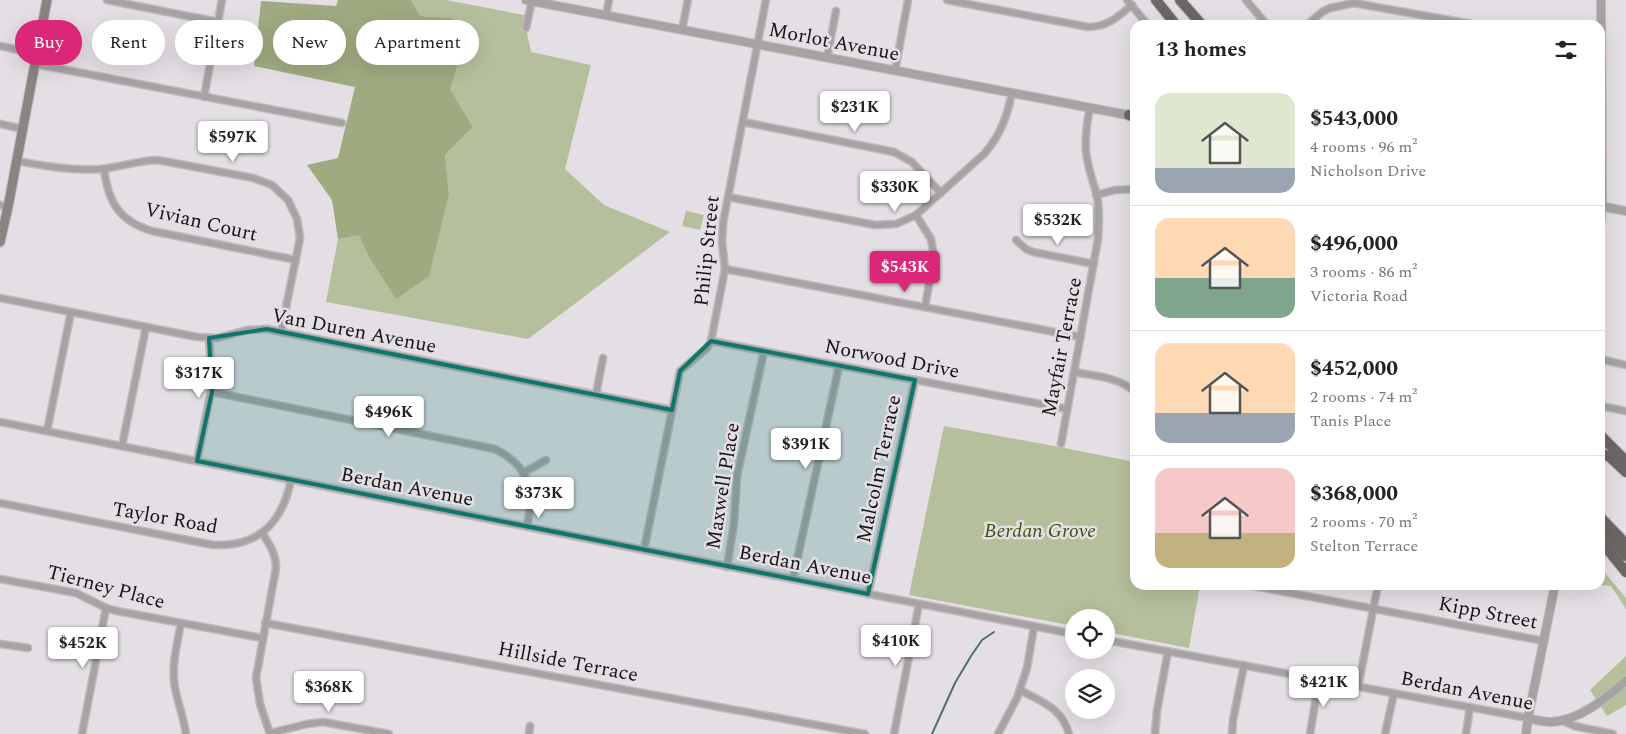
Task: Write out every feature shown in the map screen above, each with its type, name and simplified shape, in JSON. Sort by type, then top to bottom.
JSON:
[{"type":"highway","points":[[1174,0],[1190,20]]},
{"type":"highway","points":[[1180,0],[1198,20]]},
{"type":"highway","points":[[1159,4],[1171,20]]},
{"type":"highway","points":[[1605,440],[1626,461]]},
{"type":"highway","points":[[1605,456],[1626,472]]},
{"type":"highway","points":[[1605,521],[1626,544]]},
{"type":"highway","points":[[1605,531],[1626,556]]},
{"type":"highway","points":[[1605,546],[1626,572]]},
{"type":"main road","points":[[43,20],[47,0]]},
{"type":"main road","points":[[0,242],[4,206],[17,161],[35,65]]},
{"type":"street","points":[[106,0],[208,20]]},
{"type":"street","points":[[218,20],[222,0]]},
{"type":"street","points":[[526,28],[530,0]]},
{"type":"street","name":"Morlot Avenue","points":[[530,0],[1130,115]]},
{"type":"street","points":[[606,15],[609,0]]},
{"type":"street","points":[[682,30],[688,0]]},
{"type":"street","name":"Philip Street","points":[[711,342],[725,270],[722,232],[766,0]]},
{"type":"street","points":[[895,70],[908,0]]},
{"type":"street","points":[[947,0],[1088,27],[1102,26],[1109,23],[1129,3],[1144,20]]},
{"type":"street","points":[[1246,0],[1263,20]]},
{"type":"street","points":[[1601,0],[1601,20]]},
{"type":"street","points":[[1393,9],[1394,2]]},
{"type":"street","points":[[1312,20],[1330,8],[1362,3],[1451,20]]},
{"type":"street","points":[[827,58],[836,11]]},
{"type":"street","points":[[0,46],[15,49]]},
{"type":"street","points":[[40,65],[342,123]]},
{"type":"street","points":[[204,97],[210,65]]},
{"type":"street","points":[[728,197],[875,225],[896,224],[916,215],[992,146],[1003,127],[1012,93]]},
{"type":"street","name":"Mayfair Terrace","points":[[1061,444],[1094,264],[1099,224],[1096,195],[1090,176],[1086,151],[1085,136],[1090,108]]},
{"type":"street","points":[[743,122],[894,152],[912,162],[942,193]]},
{"type":"street","points":[[0,124],[23,129]]},
{"type":"street","points":[[17,161],[64,169],[104,169],[146,160],[158,160],[264,181],[280,192],[293,209],[299,229],[300,238],[281,332]]},
{"type":"street","name":"Vivian Court","points":[[104,169],[110,199],[121,213],[135,225],[152,231],[296,260]]},
{"type":"street","points":[[1096,195],[1115,190],[1130,189]]},
{"type":"street","points":[[1605,208],[1626,211]]},
{"type":"street","points":[[916,215],[930,238],[934,256],[925,307]]},
{"type":"street","points":[[1016,240],[1026,249],[1033,252],[1094,264]]},
{"type":"street","points":[[725,270],[1081,337]]},
{"type":"street","name":"Van Duren Avenue","points":[[0,298],[208,338],[257,329],[281,332],[672,410]]},
{"type":"street","points":[[47,431],[71,312]]},
{"type":"street","points":[[122,446],[146,327]]},
{"type":"street","points":[[197,461],[212,392],[208,338]]},
{"type":"street","points":[[644,550],[680,371],[708,348],[711,342]]},
{"type":"street","name":"Norwood Drive","points":[[711,342],[1067,409]]},
{"type":"street","name":"Maxwell Place","points":[[727,566],[734,523],[737,476],[764,352]]},
{"type":"street","points":[[596,395],[604,358]]},
{"type":"street","points":[[1605,361],[1626,364]]},
{"type":"street","points":[[793,579],[839,366]]},
{"type":"street","points":[[1074,372],[1117,381],[1130,389]]},
{"type":"street","name":"Malcolm Terrace","points":[[868,594],[915,380]]},
{"type":"street","points":[[212,392],[485,446],[504,453],[517,465],[527,482],[531,500],[526,527]]},
{"type":"street","points":[[1605,407],[1626,411]]},
{"type":"street","name":"Berdan Avenue","points":[[0,422],[1065,632]]},
{"type":"street","points":[[523,473],[546,460]]},
{"type":"street","name":"Taylor Road","points":[[0,503],[212,545],[227,546],[248,541],[262,533],[276,517],[288,498],[291,480]]},
{"type":"street","points":[[262,533],[272,548],[276,561],[256,678],[257,692],[270,734],[306,724],[323,722],[389,734]]},
{"type":"street","name":"Tierney Place","points":[[0,579],[76,593],[106,608],[262,638]]},
{"type":"street","name":"Kipp Street","points":[[1275,590],[1544,641]]},
{"type":"street","points":[[1358,687],[1377,590]]},
{"type":"street","points":[[1526,734],[1554,590]]},
{"type":"street","points":[[894,734],[919,604]]},
{"type":"street","points":[[82,734],[106,608]]},
{"type":"street","points":[[181,623],[174,676],[186,734]]},
{"type":"street","name":"Hillside Terrace","points":[[265,623],[864,734]]},
{"type":"street","points":[[998,734],[1012,710],[1020,690],[1027,668],[1034,627]]},
{"type":"street","name":"Berdan Avenue","points":[[1115,642],[1543,722],[1560,720],[1574,726],[1613,734]]},
{"type":"street","points":[[0,644],[28,648]]},
{"type":"street","points":[[1155,734],[1157,711],[1168,651]]},
{"type":"street","points":[[1232,734],[1232,720],[1244,665]]},
{"type":"street","points":[[1310,734],[1319,679]]},
{"type":"street","points":[[1560,720],[1577,715],[1597,705],[1626,681]]},
{"type":"street","points":[[1020,690],[1058,712],[1070,734]]},
{"type":"street","points":[[1385,734],[1394,693]]},
{"type":"street","points":[[1466,734],[1470,707]]},
{"type":"street","points":[[529,734],[530,726]]},
{"type":"highlighted area","points":[[267,329],[672,410],[680,371],[711,341],[915,380],[868,594],[197,461],[212,392],[209,338]]},
{"type":"green space","points":[[338,0],[411,0],[420,16],[451,18],[453,20],[356,20],[356,65],[458,65],[450,89],[473,127],[445,155],[449,194],[429,276],[396,299],[368,255],[359,235],[338,239],[332,200],[307,165],[338,158],[355,87],[254,66],[263,65],[263,20],[259,20],[261,1],[336,6]]},
{"type":"green space","points":[[411,0],[446,0],[529,16],[526,28],[531,52],[591,65],[565,169],[604,205],[670,232],[528,339],[326,302],[338,239],[359,234],[368,255],[449,194],[445,155],[473,127],[450,89],[450,65],[479,65],[479,20],[451,20],[451,18],[419,16]]},
{"type":"green space","points":[[686,211],[704,215],[700,230],[682,226]]},
{"type":"green space","name":"Berdan Grove","points":[[944,426],[1130,461],[1130,590],[1199,590],[1189,648],[1115,634],[1115,609],[1065,609],[1065,624],[909,595]]},
{"type":"green space","points":[[1605,573],[1626,598],[1626,609],[1611,586],[1605,585]]},
{"type":"green space","points":[[1626,656],[1626,705],[1607,716],[1590,690]]},
{"type":"waterway","points":[[932,734],[955,683],[971,656],[982,640],[994,632]]}]
